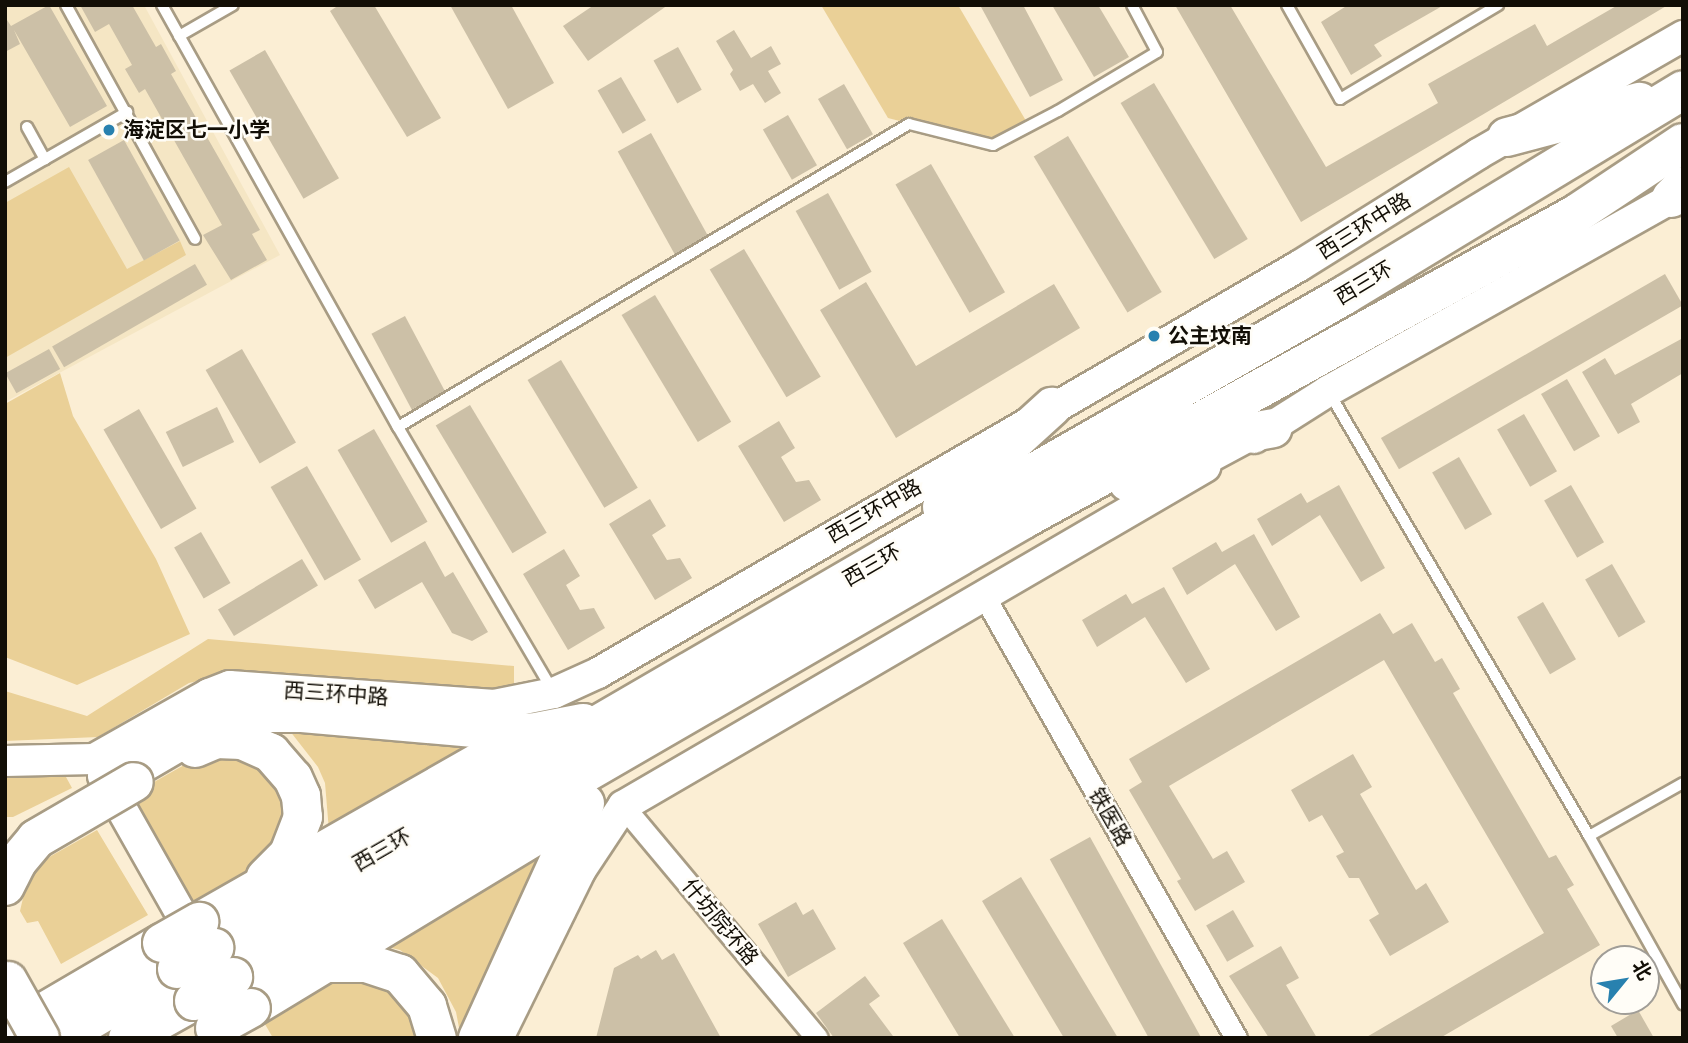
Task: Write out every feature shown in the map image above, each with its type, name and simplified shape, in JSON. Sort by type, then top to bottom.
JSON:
[{"type":"highway","points":[[1507,137],[1682,90]]},
{"type":"highway","name":"西三环","points":[[128,1038],[620,731],[888,555],[1345,295],[1682,90]]},
{"type":"highway","name":"西三环","points":[[620,731],[1024,519],[1576,214],[1683,143]]},
{"type":"highway","points":[[888,555],[1052,407]]},
{"type":"highway","points":[[1024,519],[1205,455],[1246,433],[1273,428]]},
{"type":"highway","points":[[5,839],[34,827],[117,772],[207,725],[240,713],[302,713],[531,733],[620,731],[478,1038]]},
{"type":"highway","points":[[250,894],[531,733]]},
{"type":"highway","points":[[5,886],[17,862],[36,839],[117,772],[181,754],[216,739],[242,740],[271,753],[293,778],[301,796],[303,817],[289,854],[250,894],[209,987]]},
{"type":"highway","points":[[323,963],[583,807]]},
{"type":"highway","points":[[5,1035],[323,963],[366,963],[400,974],[428,1006],[437,1038]]},
{"type":"highway","points":[[6,971],[40,1038]]},
{"type":"highway","name":"西三环","points":[[60,1038],[209,987]]},
{"type":"street","name":"西三环中路","points":[[5,761],[117,772],[209,694],[230,686],[494,705],[554,694],[598,673],[1299,266],[1507,137],[1683,36]]},
{"type":"street","points":[[498,1038],[580,871],[623,806],[1273,428],[1328,391],[1679,192]]},
{"type":"street","name":"铁医路","points":[[984,596],[1236,1038]]},
{"type":"street","points":[[117,772],[209,987]]},
{"type":"street","name":"什坊院环路","points":[[623,806],[817,1038]]},
{"type":"lane","points":[[66,5],[195,239]]},
{"type":"lane","points":[[162,5],[398,427],[554,694]]},
{"type":"lane","points":[[179,36],[233,5]]},
{"type":"lane","points":[[398,427],[909,124],[993,145],[1058,111],[1157,52],[1132,5]]},
{"type":"lane","points":[[1287,5],[1340,99],[1498,5]]},
{"type":"lane","points":[[5,181],[127,112]]},
{"type":"lane","points":[[27,127],[45,159]]},
{"type":"lane","points":[[1328,391],[1589,836],[1683,1004]]},
{"type":"lane","points":[[1589,836],[1683,783]]},
{"type":"shaded area","name":"海淀区七一小学","points":[[5,5],[144,5],[280,255],[5,402]]},
{"type":"shaded area","points":[[821,5],[958,5],[1029,126],[993,145],[888,118]]},
{"type":"shaded area","points":[[69,167],[127,269],[180,241],[186,255],[5,358],[5,203]]},
{"type":"shaded area","points":[[60,373],[73,416],[156,559],[190,634],[77,685],[5,657],[5,404]]},
{"type":"shaded area","points":[[208,639],[514,666],[514,687],[500,694],[210,678],[189,683],[98,737],[5,741],[5,691],[87,716]]},
{"type":"shaded area","points":[[286,726],[485,741],[329,831],[325,783],[318,767]]},
{"type":"shaded area","points":[[214,748],[266,764],[293,803],[268,861],[192,902],[133,794]]},
{"type":"shaded area","points":[[5,777],[66,777],[72,788],[13,817],[5,817]]},
{"type":"shaded area","points":[[97,830],[148,915],[61,964],[38,921],[27,923],[20,911],[23,898],[33,871],[51,856]]},
{"type":"shaded area","points":[[548,846],[461,1038],[456,1012],[438,978],[400,950],[383,946]]},
{"type":"shaded area","points":[[331,979],[383,982],[409,1002],[425,1038],[273,1038],[262,1019]]},
{"type":"building","points":[[49,5],[107,106],[70,127],[14,30],[20,44],[5,52],[5,17],[11,26]]},
{"type":"building","points":[[80,5],[132,5],[156,47],[161,44],[176,71],[171,74],[260,230],[252,234],[267,260],[231,280],[203,235],[222,225],[145,89],[139,93],[125,69],[132,65],[109,24],[95,32]]},
{"type":"building","points":[[339,5],[374,5],[441,118],[407,137],[330,11]]},
{"type":"building","points":[[450,5],[511,5],[554,83],[508,109]]},
{"type":"building","points":[[594,5],[668,5],[588,61],[563,26]]},
{"type":"building","points":[[980,5],[1023,5],[1063,80],[1030,97]]},
{"type":"building","points":[[1052,5],[1098,5],[1129,57],[1094,77]]},
{"type":"building","points":[[1175,5],[1230,5],[1326,167],[1438,103],[1428,84],[1535,24],[1547,46],[1618,5],[1668,5],[1301,222]]},
{"type":"building","points":[[1348,5],[1444,5],[1374,45],[1382,56],[1351,75],[1321,22]]},
{"type":"building","points":[[734,30],[751,58],[771,46],[781,64],[768,71],[781,93],[765,103],[753,84],[740,91],[730,74],[733,70],[716,41]]},
{"type":"building","points":[[678,47],[702,90],[677,103],[654,61]]},
{"type":"building","points":[[265,50],[339,178],[303,199],[229,70]]},
{"type":"building","points":[[621,77],[646,120],[623,134],[598,90]]},
{"type":"building","points":[[1154,83],[1248,239],[1214,259],[1121,103]]},
{"type":"building","points":[[844,84],[873,134],[847,149],[818,99]]},
{"type":"building","points":[[788,115],[817,165],[792,180],[763,130]]},
{"type":"building","points":[[651,133],[708,236],[675,255],[618,151]]},
{"type":"building","points":[[1068,136],[1162,292],[1127,313],[1034,157]]},
{"type":"building","points":[[124,140],[180,241],[144,260],[88,160]]},
{"type":"building","points":[[931,164],[1005,292],[969,313],[895,184]]},
{"type":"building","points":[[828,193],[872,272],[839,290],[796,211]]},
{"type":"building","points":[[744,249],[821,377],[786,397],[710,270]]},
{"type":"building","points":[[195,264],[207,285],[64,367],[52,347]]},
{"type":"building","points":[[1665,274],[1683,305],[1399,469],[1381,438]]},
{"type":"building","points":[[866,282],[916,366],[1054,284],[1080,328],[896,438],[820,310]]},
{"type":"building","points":[[655,295],[731,422],[698,442],[622,315]]},
{"type":"building","points":[[405,316],[445,392],[412,410],[371,334]]},
{"type":"building","points":[[1683,338],[1683,373],[1631,404],[1640,422],[1618,434],[1582,372],[1605,358],[1615,375]]},
{"type":"building","points":[[49,349],[60,369],[16,393],[5,373]]},
{"type":"building","points":[[242,349],[296,443],[260,464],[206,370]]},
{"type":"building","points":[[561,360],[638,488],[604,508],[528,380]]},
{"type":"building","points":[[1567,379],[1600,436],[1574,451],[1541,394]]},
{"type":"building","points":[[470,405],[547,533],[512,553],[436,426]]},
{"type":"building","points":[[217,407],[234,442],[183,467],[166,432]]},
{"type":"building","points":[[139,409],[197,509],[161,529],[103,430]]},
{"type":"building","points":[[1524,414],[1557,471],[1530,487],[1497,430]]},
{"type":"building","points":[[779,421],[795,448],[781,457],[796,482],[809,480],[821,500],[784,522],[738,446]]},
{"type":"building","points":[[374,429],[428,522],[391,543],[338,450]]},
{"type":"building","points":[[1459,457],[1492,514],[1465,530],[1432,472]]},
{"type":"building","points":[[307,466],[361,560],[325,581],[271,487]]},
{"type":"building","points":[[1339,485],[1385,568],[1361,582],[1320,515],[1272,546],[1257,519],[1301,493],[1307,503]]},
{"type":"building","points":[[1571,485],[1604,542],[1577,558],[1544,500]]},
{"type":"building","points":[[650,499],[666,526],[652,535],[667,560],[680,558],[692,578],[655,600],[609,524]]},
{"type":"building","points":[[201,532],[230,583],[204,599],[174,548]]},
{"type":"building","points":[[1254,534],[1300,617],[1276,631],[1235,564],[1187,595],[1172,568],[1216,542],[1222,552]]},
{"type":"building","points":[[425,541],[445,577],[453,572],[488,632],[472,641],[452,633],[422,582],[375,609],[358,580]]},
{"type":"building","points":[[564,549],[580,576],[566,585],[580,610],[594,608],[605,628],[568,650],[523,574]]},
{"type":"building","points":[[302,559],[318,586],[234,636],[218,609]]},
{"type":"building","points":[[1612,564],[1646,622],[1619,638],[1585,580]]},
{"type":"building","points":[[1164,587],[1210,669],[1186,683],[1145,617],[1097,647],[1082,620],[1126,594],[1132,604]]},
{"type":"building","points":[[1543,602],[1576,659],[1550,674],[1517,617]]},
{"type":"building","points":[[1380,613],[1393,634],[1412,623],[1435,662],[1442,658],[1460,689],[1453,693],[1549,858],[1556,855],[1574,885],[1567,889],[1600,945],[1590,945],[1590,951],[1440,1038],[1365,1038],[1544,933],[1384,660],[1169,786],[1213,859],[1227,851],[1245,882],[1195,911],[1177,881],[1181,879],[1129,790],[1142,782],[1129,759]]},
{"type":"building","points":[[1353,754],[1372,787],[1360,794],[1416,890],[1426,883],[1449,922],[1390,956],[1369,920],[1379,914],[1359,878],[1349,878],[1336,856],[1344,852],[1322,815],[1309,822],[1291,790]]},
{"type":"building","points":[[1090,837],[1201,1038],[1149,1038],[1050,859]]},
{"type":"building","points":[[1021,877],[1118,1038],[1064,1038],[982,901]]},
{"type":"building","points":[[796,902],[803,915],[813,909],[836,949],[788,977],[758,924]]},
{"type":"building","points":[[1233,910],[1254,946],[1227,962],[1206,925]]},
{"type":"building","points":[[942,919],[1015,1038],[960,1038],[903,943]]},
{"type":"building","points":[[1281,946],[1299,978],[1286,985],[1317,1038],[1269,1038],[1229,976]]},
{"type":"building","points":[[656,950],[662,960],[674,953],[721,1038],[596,1038],[614,968],[638,955],[641,959]]},
{"type":"building","points":[[865,976],[880,996],[869,1004],[893,1036],[834,1038],[816,1013]]},
{"type":"building","points":[[1630,1015],[1641,1015],[1654,1038],[1618,1038],[1611,1026]]},
{"type":"place","name":"海淀区七一小学","points":[[109,130]]},
{"type":"place","name":"公主坟南","points":[[1154,336]]}]
